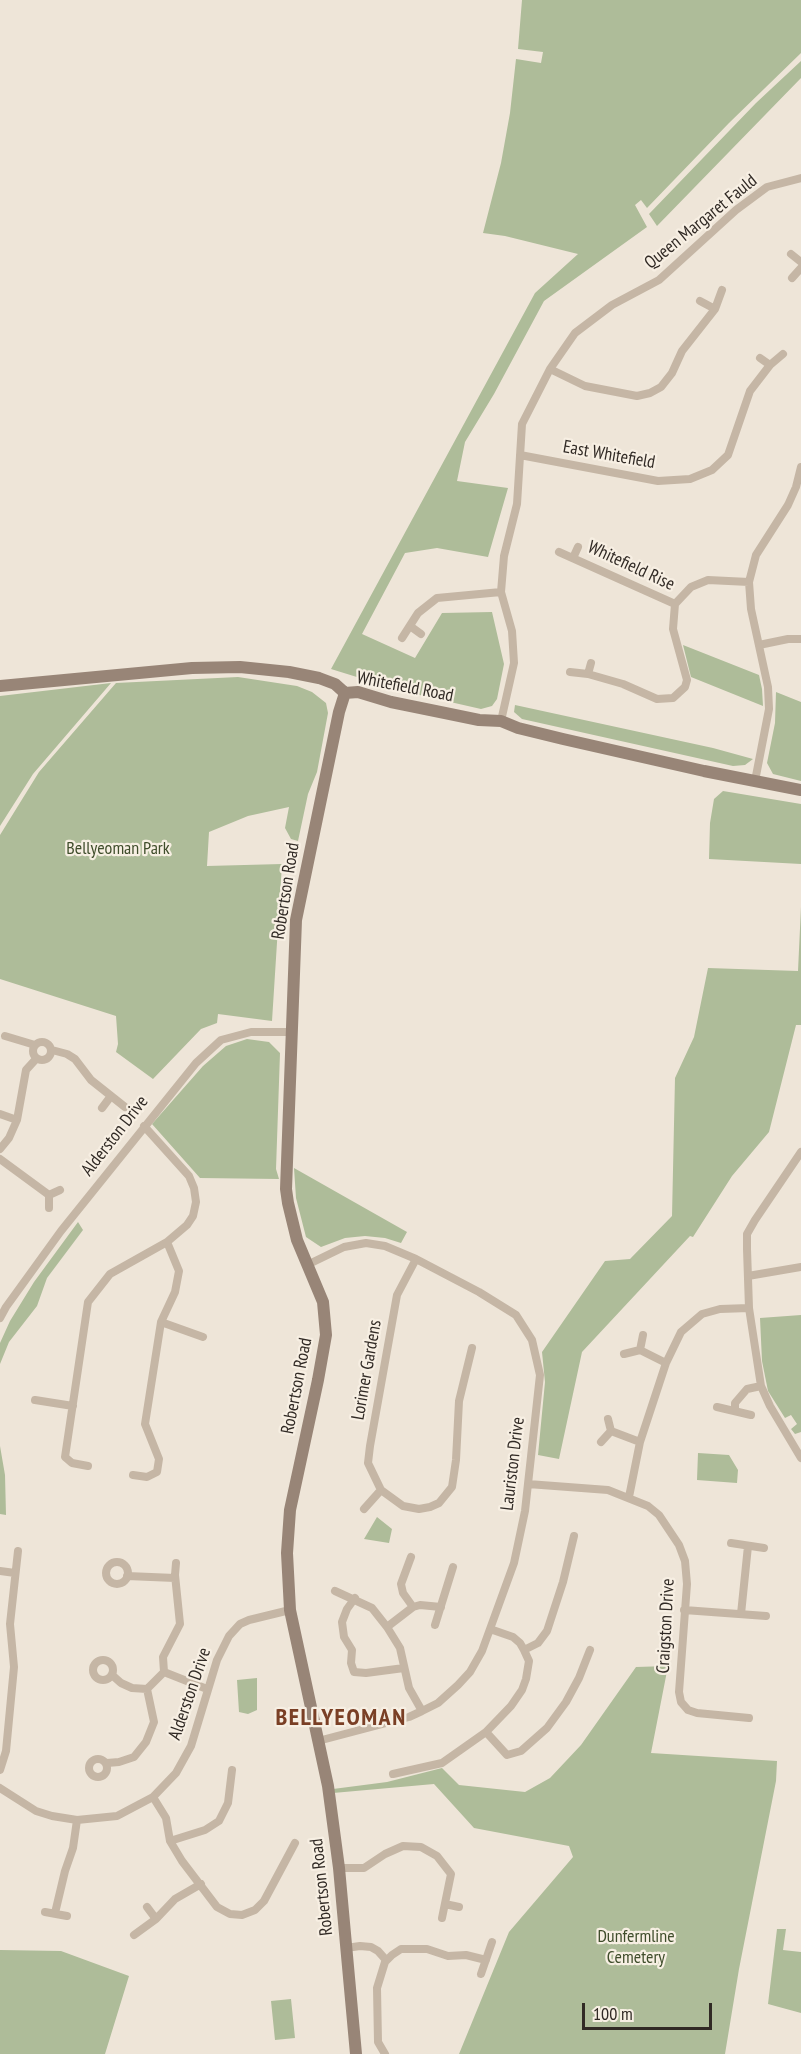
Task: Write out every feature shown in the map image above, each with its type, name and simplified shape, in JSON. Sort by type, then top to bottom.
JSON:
[{"type":"street","name":"Queen Margaret Fauld","points":[[501,721],[514,663],[514,646],[501,592],[504,556],[517,504],[522,424],[550,369],[575,333],[612,305],[659,280],[736,210],[767,187],[801,178]]},
{"type":"street","points":[[791,254],[801,262]]},
{"type":"street","points":[[792,278],[801,267]]},
{"type":"street","points":[[550,369],[585,386],[637,396],[650,393],[661,387],[672,374],[682,351],[715,309],[722,290]]},
{"type":"street","points":[[700,301],[715,309]]},
{"type":"street","name":"East Whitefield","points":[[520,455],[658,481],[690,479],[712,470],[728,455],[750,391],[770,365],[783,354]]},
{"type":"street","points":[[760,358],[770,365]]},
{"type":"street","points":[[755,781],[769,709],[768,687],[751,609],[749,582],[756,555],[788,505],[801,467]]},
{"type":"street","name":"Whitefield Rise","points":[[573,558],[578,547]]},
{"type":"street","name":"Whitefield Rise","points":[[559,552],[675,604]]},
{"type":"street","points":[[570,672],[588,674],[623,684],[657,699],[673,698],[680,693],[687,680],[687,672],[673,629],[675,604],[691,587],[708,580],[749,582]]},
{"type":"street","points":[[402,638],[418,613],[437,598],[501,592]]},
{"type":"street","points":[[410,626],[421,634]]},
{"type":"street","points":[[759,645],[788,639],[801,639]]},
{"type":"street","points":[[588,674],[591,663]]},
{"type":"street","name":"Whitefield Road","points":[[0,686],[192,668],[240,667],[290,672],[320,678],[335,684],[345,693],[358,692],[391,702],[479,720],[501,721],[518,728],[564,739],[801,790]]},
{"type":"street","name":"Robertson Road","points":[[345,693],[296,920],[286,1189],[297,1240],[323,1302],[326,1335],[290,1510],[287,1553],[290,1610],[328,1786],[339,1868],[356,2054]]},
{"type":"street","name":"Alderston Drive","points":[[0,1318],[3,1306],[196,1063],[221,1040],[251,1032],[292,1032]]},
{"type":"street","points":[[5,1036],[35,1045],[43,1042],[52,1050],[51,1056],[47,1060],[36,1059],[33,1054],[35,1045]]},
{"type":"street","points":[[52,1050],[75,1059],[91,1080],[125,1107]]},
{"type":"street","points":[[0,1149],[9,1138],[17,1120],[26,1070],[36,1059]]},
{"type":"street","points":[[102,1108],[111,1096]]},
{"type":"street","points":[[0,1114],[17,1120]]},
{"type":"street","points":[[88,1466],[72,1463],[65,1457],[88,1302],[110,1274],[167,1242],[187,1225],[193,1216],[196,1202],[189,1176],[144,1126]]},
{"type":"street","points":[[801,1152],[747,1234],[749,1308],[761,1386],[770,1406],[797,1443],[801,1458]]},
{"type":"street","points":[[0,1159],[49,1195]]},
{"type":"street","points":[[49,1195],[60,1190]]},
{"type":"street","points":[[49,1195],[49,1208]]},
{"type":"street","points":[[133,1475],[147,1477],[156,1472],[159,1460],[145,1424],[161,1322],[175,1292],[179,1271],[167,1242]]},
{"type":"street","name":"Lauriston Drive","points":[[309,1264],[344,1247],[366,1243],[385,1246],[416,1259],[479,1292],[516,1315],[532,1340],[540,1375],[528,1484],[514,1563],[482,1651],[470,1672],[438,1703],[409,1717],[318,1741]]},
{"type":"street","name":"Lorimer Gardens","points":[[381,1490],[369,1463],[370,1446],[397,1295],[416,1259]]},
{"type":"street","points":[[748,1275],[801,1266]]},
{"type":"street","points":[[629,1497],[640,1442],[666,1363],[681,1332],[702,1314],[720,1309],[749,1308]]},
{"type":"street","points":[[161,1322],[203,1336]]},
{"type":"street","points":[[640,1350],[644,1335]]},
{"type":"street","points":[[364,1509],[381,1490],[404,1506],[419,1509],[439,1503],[452,1487],[459,1401],[472,1348]]},
{"type":"street","points":[[624,1354],[640,1350],[666,1363]]},
{"type":"street","points":[[735,1411],[735,1403],[747,1389],[761,1386]]},
{"type":"street","points":[[35,1400],[73,1406]]},
{"type":"street","points":[[717,1407],[751,1415]]},
{"type":"street","points":[[608,1419],[611,1431]]},
{"type":"street","points":[[611,1431],[640,1442]]},
{"type":"street","points":[[601,1442],[611,1431]]},
{"type":"street","name":"Craigston Drive","points":[[528,1484],[608,1491],[629,1497],[648,1506],[659,1515],[679,1545],[685,1561],[687,1584],[679,1692],[681,1702],[688,1710],[697,1713],[749,1718]]},
{"type":"street","points":[[524,1650],[538,1643],[547,1631],[563,1582],[574,1536]]},
{"type":"street","points":[[731,1543],[764,1548]]},
{"type":"street","points":[[741,1614],[748,1546]]},
{"type":"street","points":[[0,1770],[6,1751],[14,1667],[10,1624],[18,1551]]},
{"type":"street","points":[[411,1557],[402,1584],[403,1593],[413,1607]]},
{"type":"street","points":[[112,1675],[121,1683],[132,1688],[147,1689],[164,1672],[163,1657],[180,1624],[175,1578],[176,1563]]},
{"type":"street","points":[[435,1625],[453,1567]]},
{"type":"street","points":[[0,1571],[15,1573]]},
{"type":"street","points":[[127,1576],[175,1578]]},
{"type":"street","points":[[335,1591],[355,1598],[372,1608],[387,1627],[400,1648],[410,1688],[422,1711]]},
{"type":"street","points":[[355,1598],[342,1622],[344,1637],[352,1650],[351,1663],[354,1672],[366,1673],[404,1668]]},
{"type":"street","points":[[387,1627],[413,1607],[420,1605],[441,1607]]},
{"type":"street","name":"Alderston Drive","points":[[0,1788],[36,1810],[52,1816],[77,1820],[117,1816],[153,1797],[176,1773],[191,1746],[217,1660],[229,1636],[240,1624],[249,1620],[290,1610]]},
{"type":"street","points":[[684,1610],[766,1616]]},
{"type":"street","points":[[393,1774],[442,1763],[486,1732],[511,1706],[522,1690],[529,1661],[524,1650],[513,1637],[490,1629]]},
{"type":"street","points":[[486,1732],[507,1755],[521,1751],[547,1728],[566,1702],[590,1650]]},
{"type":"street","points":[[164,1672],[207,1689]]},
{"type":"street","points":[[107,1763],[134,1757],[146,1743],[154,1722],[147,1689]]},
{"type":"street","points":[[170,1841],[205,1830],[219,1821],[228,1803],[232,1770]]},
{"type":"street","points":[[153,1797],[166,1818],[170,1841],[182,1861],[217,1907],[230,1914],[242,1915],[255,1910],[264,1901],[295,1843]]},
{"type":"street","points":[[55,1913],[73,1848],[77,1820]]},
{"type":"street","points":[[339,1868],[364,1868],[385,1854],[403,1846],[421,1847],[437,1856],[451,1874],[442,1918]]},
{"type":"street","points":[[134,1935],[156,1919],[175,1899],[201,1884]]},
{"type":"street","points":[[445,1904],[459,1907]]},
{"type":"street","points":[[147,1907],[156,1919]]},
{"type":"street","points":[[45,1912],[67,1917]]},
{"type":"street","points":[[481,1974],[492,1942]]},
{"type":"street","points":[[346,1948],[371,1947],[386,1960]]},
{"type":"street","points":[[385,2054],[378,2042],[377,1988],[386,1960],[401,1949],[427,1949],[448,1956],[466,1955],[486,1960]]},
{"type":"green space","points":[[522,0],[801,0],[801,53],[647,208],[641,200],[635,205],[647,227],[544,301],[494,394],[465,442],[457,481],[508,488],[488,557],[437,548],[405,553],[362,634],[415,658],[442,613],[492,612],[504,664],[497,699],[492,706],[481,709],[402,691],[331,669],[535,293],[578,254],[505,236],[483,233],[501,163],[516,59],[541,63],[543,52],[518,49]]},
{"type":"green space","points":[[801,61],[801,78],[657,226],[649,214],[756,103]]},
{"type":"green space","points":[[683,645],[759,675],[763,706],[691,677]]},
{"type":"green space","name":"Bellyeoman Park","points":[[238,677],[297,686],[312,692],[326,703],[328,713],[317,772],[308,794],[298,841],[291,839],[285,828],[289,807],[248,816],[209,832],[207,866],[282,864],[272,1021],[218,1014],[217,1023],[201,1029],[153,1079],[116,1052],[118,1044],[116,1016],[0,979],[0,835],[39,772],[116,683]]},
{"type":"green space","points":[[111,683],[33,774],[0,826],[0,696]]},
{"type":"green space","points":[[776,692],[801,702],[801,781],[773,774],[767,763],[775,723]]},
{"type":"green space","points":[[515,705],[713,748],[753,759],[745,765],[733,766],[522,719],[514,712]]},
{"type":"green space","points":[[723,791],[801,804],[801,864],[709,859],[710,823],[714,799]]},
{"type":"green space","points":[[801,907],[801,1025],[796,1025],[769,1132],[732,1176],[693,1237],[690,1236],[582,1352],[559,1459],[538,1455],[545,1382],[542,1352],[605,1261],[630,1259],[672,1216],[675,1078],[694,1037],[708,968],[798,971]]},
{"type":"green space","points":[[247,1039],[269,1042],[280,1053],[276,1169],[279,1179],[200,1178],[152,1124],[203,1066],[226,1046]]},
{"type":"green space","points":[[294,1168],[407,1232],[401,1243],[385,1238],[365,1236],[345,1238],[321,1247],[306,1237],[296,1198]]},
{"type":"green space","points":[[78,1222],[83,1230],[47,1278],[37,1306],[9,1342],[0,1364],[0,1343],[10,1321],[34,1282]]},
{"type":"green space","points":[[801,1315],[801,1432],[795,1434],[791,1429],[797,1424],[791,1415],[785,1418],[768,1391],[762,1361],[760,1318]]},
{"type":"green space","points":[[0,1446],[5,1475],[6,1515],[0,1514]]},
{"type":"green space","points":[[698,1453],[729,1455],[738,1470],[737,1483],[697,1480]]},
{"type":"green space","points":[[377,1517],[392,1529],[389,1543],[364,1539]]},
{"type":"green space","name":"Dunfermline Cemetery","points":[[668,1666],[651,1753],[777,1761],[776,1781],[739,1969],[725,2054],[459,2054],[509,1932],[573,1857],[569,1846],[474,1828],[434,1784],[333,1793],[333,1789],[387,1782],[442,1768],[459,1785],[525,1792],[550,1778],[581,1745],[636,1667]]},
{"type":"green space","points":[[257,1678],[257,1710],[248,1714],[239,1712],[237,1680]]},
{"type":"green space","points":[[777,1929],[786,1929],[783,1950],[801,1952],[801,2013],[768,2004]]},
{"type":"green space","points":[[0,1950],[61,1951],[129,1976],[105,2054],[0,2054]]},
{"type":"green space","points":[[291,1999],[295,2038],[275,2040],[271,2001]]},
{"type":"district","name":"BELLYEOMAN","points":[[341,1718]]}]
